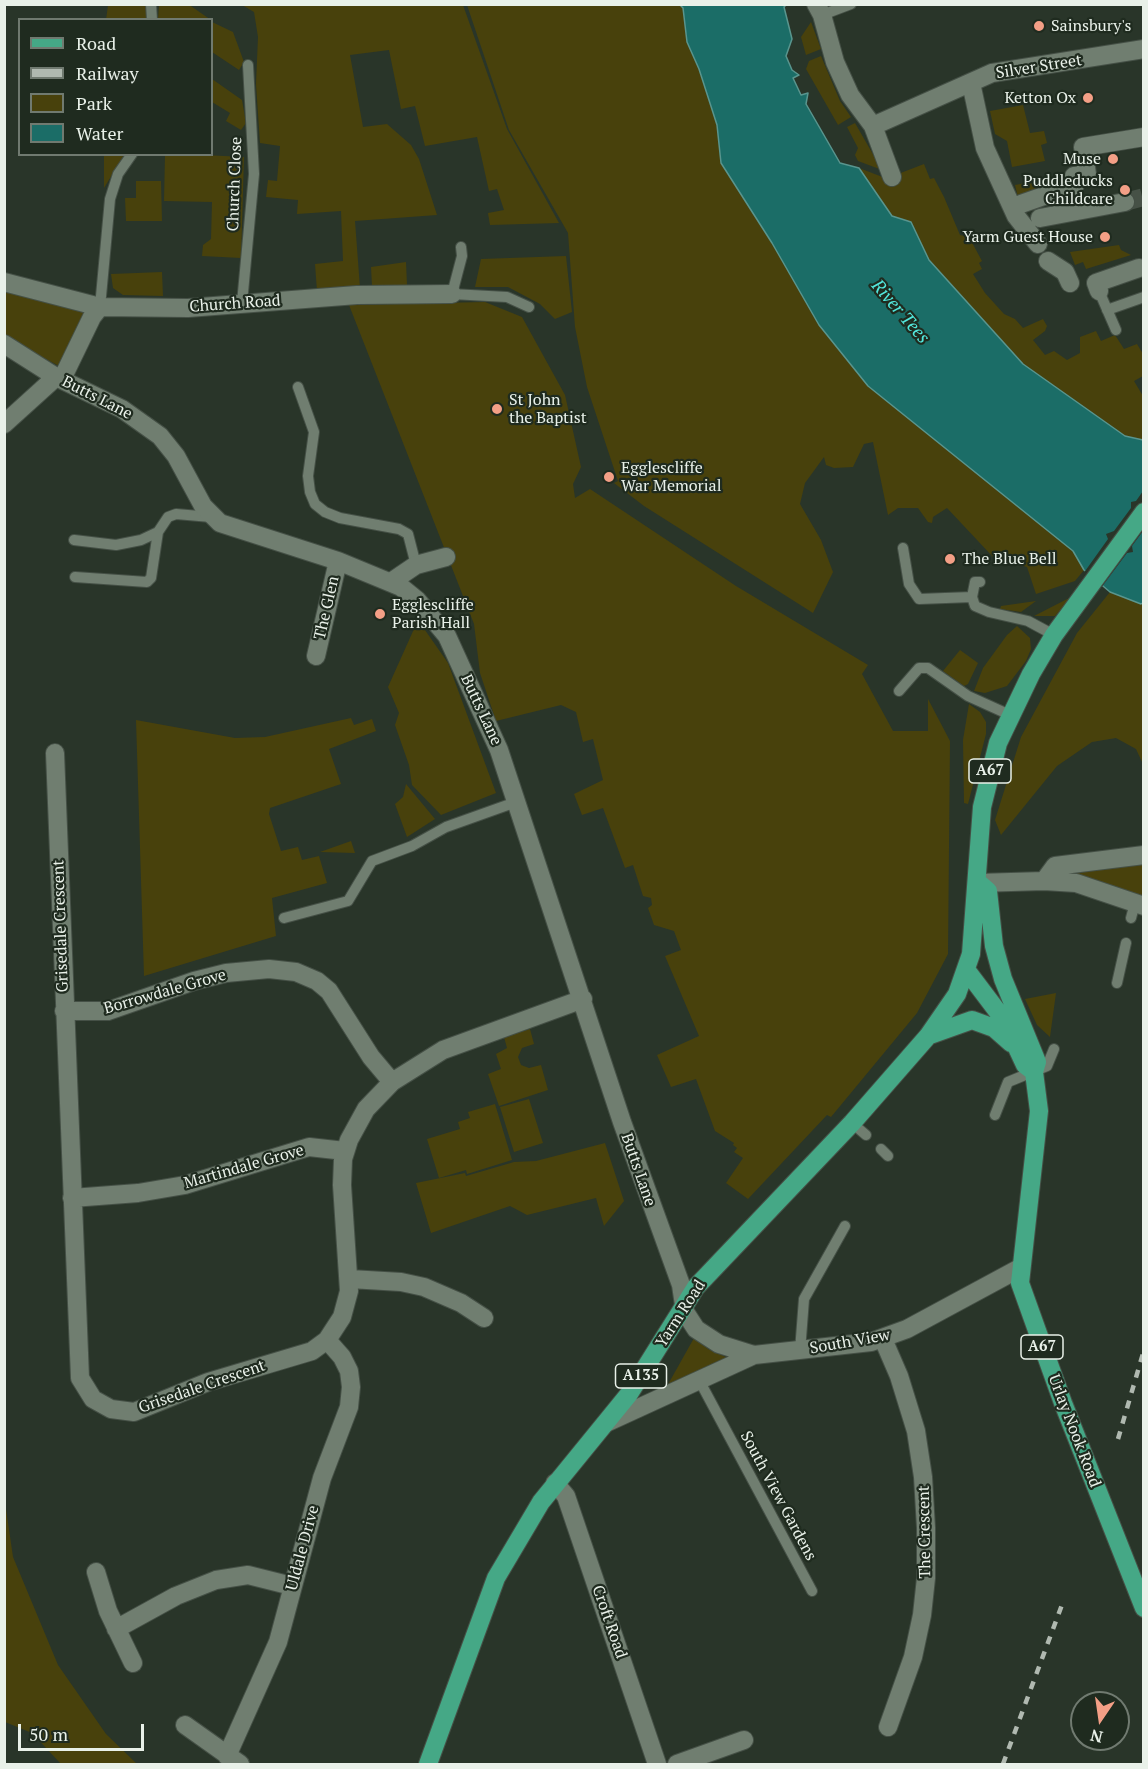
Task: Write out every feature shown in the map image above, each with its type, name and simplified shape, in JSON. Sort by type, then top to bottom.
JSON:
[{"type":"main road","name":"A67","points":[[967,971],[971,954],[978,883],[982,807],[994,755],[1030,674],[1054,635],[1143,512]]},
{"type":"main road","name":"Urlay Nook Road","points":[[978,883],[988,891],[997,958],[1037,1062],[1034,1072],[1038,1111],[1020,1283],[1143,1608]]},
{"type":"main road","name":"Yarm Road","points":[[428,1764],[498,1571],[522,1530],[555,1483],[629,1394],[684,1305],[709,1272],[852,1123],[928,1036],[954,1000],[967,971]]},
{"type":"main road","points":[[967,971],[1004,1020],[1025,1065],[1034,1072]]},
{"type":"main road","points":[[928,1036],[972,1020],[1000,1032],[1018,1052]]},
{"type":"street","points":[[819,10],[835,63],[850,95],[873,126],[892,177]]},
{"type":"street","name":"Silver Street","points":[[873,126],[993,73],[1143,49]]},
{"type":"street","points":[[971,83],[976,117],[985,148],[1016,216],[1038,244]]},
{"type":"street","points":[[1021,204],[1075,185],[1074,176],[1086,174],[1083,147],[1143,137]]},
{"type":"street","points":[[1040,218],[1125,202]]},
{"type":"street","points":[[1047,261],[1065,272],[1070,283]]},
{"type":"street","points":[[1099,291],[1096,283],[1139,268]]},
{"type":"street","name":"Church Road","points":[[4,282],[100,307],[188,308],[357,295],[452,294]]},
{"type":"street","points":[[4,424],[59,378],[92,317],[100,307]]},
{"type":"street","name":"Butts Lane","points":[[9,349],[59,378],[114,405],[160,436],[176,456],[211,517],[240,531],[338,561],[391,582],[417,600],[447,636],[499,750],[658,1229],[681,1285],[684,1305]]},
{"type":"street","points":[[391,582],[416,565],[446,557]]},
{"type":"street","name":"The Glen","points":[[316,656],[338,561]]},
{"type":"street","name":"Grisedale Crescent","points":[[55,753],[80,1378],[93,1400],[111,1409],[134,1412],[208,1382],[312,1351],[327,1340],[342,1317],[350,1279],[342,1185],[345,1151],[366,1108],[392,1082],[443,1050],[583,999]]},
{"type":"street","points":[[1044,881],[1055,866],[1143,855]]},
{"type":"street","points":[[978,883],[1044,881],[1076,883],[1136,909]]},
{"type":"street","name":"Borrowdale Grove","points":[[64,1011],[108,1011],[194,981],[226,973],[269,969],[296,972],[314,980],[329,991],[371,1057],[392,1082]]},
{"type":"street","name":"Martindale Grove","points":[[72,1198],[138,1193],[185,1185],[309,1147],[345,1151]]},
{"type":"street","name":"South View","points":[[684,1305],[691,1322],[702,1334],[719,1344],[753,1355],[800,1351],[883,1339],[907,1329],[1020,1268]]},
{"type":"street","points":[[350,1279],[384,1280],[424,1287],[461,1303],[483,1318]]},
{"type":"street","name":"The Crescent","points":[[883,1339],[899,1376],[916,1431],[923,1477],[926,1540],[926,1589],[922,1617],[913,1657],[888,1727]]},
{"type":"street","name":"Uldale Drive","points":[[234,1760],[283,1627],[322,1478],[351,1398],[349,1371],[342,1357],[327,1340]]},
{"type":"street","points":[[608,1422],[698,1378],[753,1355]]},
{"type":"street","name":"Croft Road","points":[[555,1483],[566,1496],[657,1764]]},
{"type":"street","points":[[96,1572],[116,1629],[133,1663]]},
{"type":"street","points":[[116,1629],[176,1596],[222,1578],[248,1575],[292,1586]]},
{"type":"street","points":[[185,1725],[234,1760]]},
{"type":"street","points":[[677,1764],[744,1740]]},
{"type":"lane","points":[[819,10],[851,4]]},
{"type":"lane","name":"Church Close","points":[[242,303],[254,174],[248,65]]},
{"type":"lane","points":[[100,307],[110,199],[118,174],[131,156]]},
{"type":"lane","points":[[461,247],[462,256],[452,294],[507,297],[529,307]]},
{"type":"lane","points":[[1099,291],[1116,330]]},
{"type":"lane","points":[[1107,310],[1143,297]]},
{"type":"lane","points":[[298,387],[314,432],[308,476],[310,492],[315,504],[325,513],[340,519],[399,529],[408,534],[416,565]]},
{"type":"lane","points":[[75,577],[147,582],[151,578],[158,532],[168,517],[176,514],[211,517]]},
{"type":"lane","points":[[74,540],[116,545],[141,540],[158,532]]},
{"type":"lane","points":[[903,548],[909,584],[919,599],[972,597]]},
{"type":"lane","points":[[980,582],[975,582],[972,597],[975,606],[989,612],[1028,621],[1054,635]]},
{"type":"lane","points":[[899,691],[919,668],[928,668],[968,696],[1010,715]]},
{"type":"lane","points":[[285,918],[348,901],[372,861],[412,846],[446,827],[516,802]]},
{"type":"lane","points":[[1117,983],[1126,943]]},
{"type":"lane","points":[[996,1115],[1008,1082],[1050,1063],[1054,1049]]},
{"type":"lane","points":[[852,1123],[866,1135]]},
{"type":"lane","points":[[800,1351],[804,1299],[845,1226]]},
{"type":"lane","name":"South View Gardens","points":[[698,1378],[812,1591]]},
{"type":"green space","points":[[188,4],[208,18],[158,18],[159,5]]},
{"type":"green space","points":[[108,5],[146,5],[146,18],[106,18]]},
{"type":"green space","points":[[242,5],[463,5],[507,129],[559,223],[490,225],[488,213],[504,210],[497,189],[489,191],[477,137],[425,146],[415,106],[401,109],[389,50],[350,55],[363,127],[387,124],[411,145],[419,159],[437,215],[355,221],[360,288],[317,291],[315,264],[343,261],[341,211],[297,214],[298,200],[266,197],[268,180],[277,181],[280,146],[260,143],[256,84],[258,37],[254,12]]},
{"type":"green space","points":[[467,5],[680,5],[683,8],[687,42],[699,69],[717,125],[721,163],[772,243],[819,325],[868,386],[1073,551],[1084,570],[1075,581],[1036,594],[1027,567],[993,557],[947,508],[933,517],[932,523],[928,522],[918,508],[898,508],[888,515],[873,442],[864,444],[853,467],[834,468],[826,465],[824,457],[805,483],[800,504],[821,540],[833,572],[813,613],[644,506],[614,483],[618,481],[587,387],[575,327],[568,233],[509,130]]},
{"type":"green space","points":[[213,22],[233,32],[244,62],[239,70],[213,53]]},
{"type":"green space","points":[[811,22],[821,49],[806,55],[801,37]]},
{"type":"green space","points":[[821,56],[840,101],[851,117],[838,125],[806,69],[809,61]]},
{"type":"green space","points":[[213,80],[242,100],[246,123],[241,130],[226,121],[230,113],[213,103]]},
{"type":"green space","points":[[1023,105],[1030,133],[1044,131],[1047,143],[1041,145],[1045,161],[1012,167],[1007,141],[995,134],[990,111]]},
{"type":"green space","points":[[855,123],[882,170],[858,161],[855,155],[858,148],[847,127]]},
{"type":"green space","points":[[104,156],[123,156],[104,188]]},
{"type":"green space","points":[[165,156],[244,157],[241,258],[202,256],[203,245],[211,239],[212,202],[164,201]]},
{"type":"green space","points":[[924,164],[930,179],[934,178],[944,197],[960,235],[969,237],[982,261],[979,263],[982,269],[973,274],[985,293],[1004,314],[1015,319],[1023,328],[1043,319],[1047,326],[1045,331],[1033,340],[1045,355],[1054,351],[1067,360],[1080,353],[1080,337],[1096,331],[1101,341],[1115,335],[1124,349],[1137,344],[1143,354],[1143,376],[1134,381],[1143,396],[1143,440],[1125,436],[1023,364],[929,260],[911,222],[892,216],[859,168],[893,181],[901,179],[898,174]]},
{"type":"green space","points":[[136,181],[161,181],[162,221],[126,221],[125,198],[136,198]]},
{"type":"green space","points":[[1036,181],[1040,193],[1019,201],[1015,185]]},
{"type":"green space","points":[[1119,245],[1121,250],[1131,255],[1086,269],[1083,262],[1075,265],[1070,252]]},
{"type":"green space","points":[[566,256],[572,312],[555,319],[540,304],[508,287],[475,287],[481,259]]},
{"type":"green space","points":[[406,262],[407,285],[372,286],[371,267]]},
{"type":"green space","points":[[162,272],[163,296],[123,295],[113,288],[111,274]]},
{"type":"green space","points":[[5,290],[84,309],[87,318],[59,366],[5,337]]},
{"type":"green space","points":[[485,302],[522,317],[565,395],[581,467],[573,484],[575,498],[590,489],[736,586],[868,665],[862,674],[893,731],[928,731],[928,699],[950,741],[948,954],[917,1013],[831,1117],[827,1115],[748,1199],[726,1183],[743,1158],[734,1152],[737,1148],[733,1145],[734,1143],[715,1131],[696,1079],[671,1087],[657,1055],[699,1036],[665,956],[681,950],[674,931],[654,925],[648,908],[652,905],[651,898],[643,896],[633,865],[625,868],[603,808],[582,815],[574,794],[603,780],[593,739],[583,742],[576,712],[561,705],[496,721],[480,673],[474,624],[349,305]]},
{"type":"green space","points":[[1110,592],[1132,598],[1143,605],[1143,764],[1136,749],[1116,738],[1092,742],[1057,766],[1001,835],[995,820],[1021,737],[1077,633]]},
{"type":"green space","points":[[1073,596],[1055,616],[1034,616]]},
{"type":"green space","points":[[1036,601],[1021,612],[1000,609],[1001,606]]},
{"type":"green space","points":[[418,620],[448,663],[496,793],[441,815],[412,785],[409,765],[395,725],[399,713],[388,687]]},
{"type":"green space","points":[[1017,626],[1030,638],[1031,649],[1026,661],[1007,686],[985,693],[974,691],[983,668],[1007,635]]},
{"type":"green space","points":[[960,650],[978,663],[968,684],[964,686],[943,671]]},
{"type":"green space","points":[[969,704],[980,712],[986,722],[986,734],[968,804],[964,803],[963,740]]},
{"type":"green space","points":[[351,718],[354,725],[372,719],[376,731],[329,749],[341,784],[270,808],[269,814],[281,851],[298,847],[302,860],[319,856],[327,883],[272,898],[276,936],[144,976],[136,720],[235,738],[265,737]]},
{"type":"green space","points":[[406,784],[435,819],[407,837],[395,804],[403,797]]},
{"type":"green space","points":[[351,841],[355,853],[320,852]]},
{"type":"green space","points":[[1143,861],[1143,897],[1069,874],[1068,870]]},
{"type":"green space","points":[[1056,993],[1050,1037],[1037,1025],[1025,999]]},
{"type":"green space","points":[[530,1029],[534,1044],[522,1048],[518,1057],[521,1065],[529,1068],[541,1065],[548,1090],[499,1106],[488,1074],[501,1069],[496,1054],[507,1048],[504,1037]]},
{"type":"green space","points":[[529,1099],[543,1143],[514,1152],[500,1107]]},
{"type":"green space","points":[[495,1104],[512,1160],[467,1174],[466,1170],[439,1178],[427,1139],[460,1129],[458,1122],[470,1118],[468,1112]]},
{"type":"green space","points":[[605,1143],[624,1201],[604,1226],[596,1198],[527,1215],[510,1206],[431,1233],[416,1183],[465,1173],[466,1176],[514,1162],[536,1161]]},
{"type":"green space","points":[[694,1338],[708,1349],[728,1358],[666,1388]]},
{"type":"green space","points":[[4,1495],[13,1557],[58,1665],[106,1734],[137,1764],[61,1764],[32,1733],[5,1722]]},
{"type":"water","name":"River Tees","points":[[680,5],[786,5],[784,7],[792,39],[786,56],[792,70],[799,75],[793,78],[801,95],[808,93],[806,104],[840,163],[859,168],[892,216],[911,222],[929,260],[1023,364],[1125,436],[1143,440],[1144,602],[1141,604],[1110,592],[1084,570],[1073,551],[868,386],[819,325],[772,243],[721,163],[717,125],[699,69],[687,42],[683,8]]},
{"type":"pier","points":[[1143,491],[1143,531],[1132,546],[1133,552],[1127,553],[1101,588],[1083,574],[1108,539],[1106,534],[1114,531],[1131,508],[1131,502],[1136,501]]},
{"type":"tunnel","points":[[1125,202],[1144,197]]},
{"type":"railway","points":[[1118,1439],[1144,1350]]},
{"type":"railway","points":[[1003,1764],[1063,1602]]},
{"type":"place","name":"Sainsbury's","points":[[1039,26]]},
{"type":"place","name":"Ketton Ox","points":[[1088,98]]},
{"type":"place","name":"Muse","points":[[1113,159]]},
{"type":"place","name":"Puddleducks Childcare","points":[[1125,190]]},
{"type":"place","name":"Yarm Guest House","points":[[1105,237]]},
{"type":"place","name":"St John the Baptist","points":[[497,409]]},
{"type":"place","name":"Egglescliffe War Memorial","points":[[609,477]]},
{"type":"place","name":"The Blue Bell","points":[[950,559]]},
{"type":"place","name":"Egglescliffe Parish Hall","points":[[380,614]]}]
